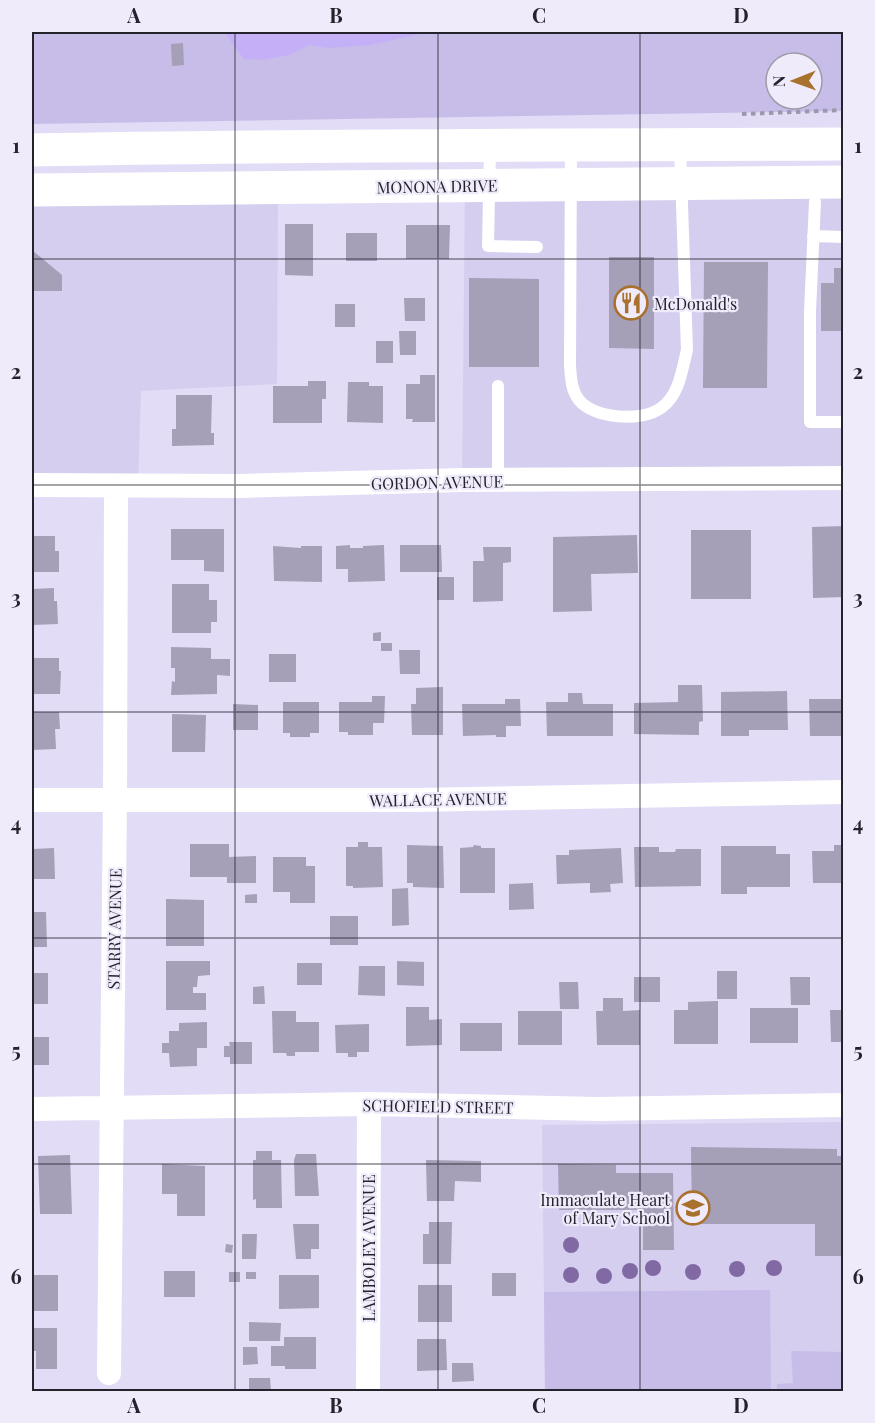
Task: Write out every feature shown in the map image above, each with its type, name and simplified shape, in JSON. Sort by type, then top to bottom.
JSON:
[{"type":"street","points":[[32,150],[282,146],[830,144],[825,188]]},
{"type":"street","name":"MONONA DRIVE","points":[[32,190],[680,183],[825,188]]},
{"type":"street","name":"GORDON AVENUE","points":[[32,485],[239,486],[498,480],[843,478]]},
{"type":"street","name":"STARRY AVENUE","points":[[109,1373],[116,486]]},
{"type":"street","name":"WALLACE AVENUE","points":[[32,800],[414,800],[843,792]]},
{"type":"street","name":"SCHOFIELD STREET","points":[[32,1109],[369,1104],[597,1109],[843,1105]]},
{"type":"street","name":"LAMBOLEY AVENUE","points":[[368,1392],[369,1104]]},
{"type":"lane","points":[[571,146],[570,365],[572,389],[580,402],[593,411],[615,417],[642,416],[661,408],[673,395],[681,378],[687,350],[680,145]]},
{"type":"lane","points":[[490,146],[488,246],[537,247]]},
{"type":"lane","points":[[825,188],[813,236],[810,422],[843,422]]},
{"type":"lane","points":[[813,236],[843,237]]},
{"type":"lane","points":[[498,386],[498,480]]},
{"type":"shaded area","points":[[32,32],[843,32],[843,111],[32,124]]},
{"type":"shaded area","points":[[224,32],[427,32],[371,45],[328,48],[309,45],[290,55],[263,60],[244,59]]},
{"type":"shaded area","points":[[843,182],[843,478],[462,480],[465,186]]},
{"type":"shaded area","points":[[278,188],[277,384],[141,391],[138,485],[32,485],[32,190]]},
{"type":"shaded area","name":"Immaculate Heart of Mary School","points":[[843,1122],[843,1391],[545,1391],[542,1125]]},
{"type":"shaded area","points":[[770,1290],[771,1391],[545,1391],[544,1292]]},
{"type":"shaded area","points":[[791,1351],[843,1352],[842,1391],[777,1391],[777,1384],[793,1383]]},
{"type":"building","points":[[183,43],[184,65],[172,66],[171,44]]},
{"type":"building","points":[[285,224],[313,224],[313,276],[285,275]]},
{"type":"building","points":[[406,225],[450,225],[449,259],[406,259]]},
{"type":"building","points":[[346,233],[377,233],[377,261],[346,261]]},
{"type":"building","points":[[32,250],[62,275],[62,291],[32,291]]},
{"type":"building","name":"McDonald's","points":[[609,257],[654,257],[654,349],[609,348]]},
{"type":"building","points":[[704,262],[768,262],[767,388],[703,388]]},
{"type":"building","points":[[834,268],[844,268],[844,331],[821,331],[821,283],[834,283]]},
{"type":"building","points":[[469,278],[539,279],[539,367],[469,367]]},
{"type":"building","points":[[404,298],[425,298],[425,321],[405,321]]},
{"type":"building","points":[[335,304],[355,304],[355,327],[335,327]]},
{"type":"building","points":[[399,331],[416,331],[416,355],[400,355]]},
{"type":"building","points":[[376,341],[393,341],[393,363],[376,363]]},
{"type":"building","points":[[420,375],[435,375],[435,422],[412,422],[413,419],[406,419],[406,384],[420,384]]},
{"type":"building","points":[[308,381],[326,381],[326,399],[322,399],[322,423],[273,423],[273,386],[308,386]]},
{"type":"building","points":[[348,382],[369,382],[369,386],[383,386],[383,423],[347,422]]},
{"type":"building","points":[[176,395],[212,395],[211,433],[214,433],[214,445],[172,446],[172,429],[176,429]]},
{"type":"building","points":[[844,526],[844,597],[813,598],[812,527]]},
{"type":"building","points":[[171,529],[224,529],[224,572],[204,571],[204,560],[171,560]]},
{"type":"building","points":[[691,530],[751,530],[751,599],[691,599]]},
{"type":"building","points":[[637,535],[638,573],[591,574],[592,611],[553,612],[553,537]]},
{"type":"building","points":[[32,536],[55,536],[55,551],[59,551],[59,572],[32,572]]},
{"type":"building","points":[[350,545],[350,548],[363,548],[363,546],[384,545],[385,581],[348,582],[348,569],[336,569],[336,546]]},
{"type":"building","points":[[400,545],[441,545],[442,572],[400,572]]},
{"type":"building","points":[[273,546],[301,548],[301,546],[322,546],[322,582],[274,581]]},
{"type":"building","points":[[483,547],[511,547],[511,562],[503,563],[503,601],[473,602],[473,561],[484,561]]},
{"type":"building","points":[[437,577],[454,577],[454,600],[437,600]]},
{"type":"building","points":[[172,584],[209,584],[209,600],[217,600],[217,622],[211,622],[211,633],[172,633]]},
{"type":"building","points":[[54,588],[58,624],[32,625],[32,589]]},
{"type":"building","points":[[381,632],[381,641],[373,641],[373,633]]},
{"type":"building","points":[[381,643],[392,643],[392,651],[381,651]]},
{"type":"building","points":[[171,647],[211,648],[211,659],[230,659],[230,676],[217,675],[217,694],[171,695],[172,681],[175,682],[175,668],[171,668]]},
{"type":"building","points":[[399,650],[420,650],[420,674],[400,674]]},
{"type":"building","points":[[269,654],[296,654],[296,682],[269,682]]},
{"type":"building","points":[[32,658],[59,658],[60,694],[32,694]]},
{"type":"building","points":[[678,685],[702,685],[703,721],[699,722],[699,735],[634,734],[634,703],[678,702]]},
{"type":"building","points":[[443,687],[443,735],[412,735],[411,704],[416,704],[416,688]]},
{"type":"building","points":[[787,691],[788,730],[749,730],[749,736],[721,736],[721,692]]},
{"type":"building","points":[[568,693],[582,693],[583,704],[613,704],[613,736],[547,736],[546,702],[568,702]]},
{"type":"building","points":[[372,696],[385,696],[384,723],[373,723],[373,735],[348,735],[348,732],[339,732],[339,702],[372,702]]},
{"type":"building","points":[[505,699],[520,699],[521,726],[506,726],[506,737],[463,736],[462,704],[505,704]]},
{"type":"building","points":[[809,699],[844,699],[844,736],[810,736]]},
{"type":"building","points":[[283,702],[319,702],[319,733],[310,733],[310,737],[290,737],[290,733],[283,733]]},
{"type":"building","points":[[233,704],[258,705],[258,730],[233,730]]},
{"type":"building","points":[[33,712],[59,712],[60,729],[55,729],[56,749],[33,750]]},
{"type":"building","points":[[172,714],[206,715],[205,752],[172,752]]},
{"type":"building","points":[[358,842],[368,842],[368,847],[382,847],[383,887],[353,888],[353,886],[346,886],[346,847],[358,847]]},
{"type":"building","points":[[190,844],[229,844],[229,857],[256,856],[256,883],[227,883],[227,877],[190,877]]},
{"type":"building","points":[[407,845],[443,846],[444,888],[413,887],[413,883],[407,883]]},
{"type":"building","points":[[834,845],[844,845],[844,883],[813,883],[812,851],[834,851]]},
{"type":"building","points":[[481,846],[481,848],[495,848],[495,893],[460,893],[460,848]]},
{"type":"building","points":[[721,846],[776,846],[776,854],[790,854],[790,887],[747,887],[747,894],[721,894]]},
{"type":"building","points":[[634,847],[659,847],[659,852],[701,849],[701,886],[635,887]]},
{"type":"building","points":[[54,848],[55,879],[32,879],[32,850]]},
{"type":"building","points":[[621,848],[623,883],[610,884],[611,892],[590,893],[590,883],[557,884],[556,855],[569,855],[569,850]]},
{"type":"building","points":[[273,857],[306,857],[306,866],[315,866],[315,903],[290,903],[290,892],[273,892]]},
{"type":"building","points":[[533,883],[534,909],[509,910],[509,884]]},
{"type":"building","points":[[408,888],[409,925],[392,926],[392,889]]},
{"type":"building","points":[[257,894],[257,903],[245,903],[245,895]]},
{"type":"building","points":[[166,899],[204,900],[204,946],[166,946]]},
{"type":"building","points":[[32,912],[46,912],[47,947],[32,947]]},
{"type":"building","points":[[330,916],[358,916],[358,945],[330,945]]},
{"type":"building","points":[[166,961],[210,961],[210,975],[198,976],[197,987],[193,987],[193,993],[206,993],[206,1010],[166,1010]]},
{"type":"building","points":[[397,961],[424,962],[424,986],[397,985]]},
{"type":"building","points":[[297,963],[322,963],[322,985],[297,985]]},
{"type":"building","points":[[359,966],[385,966],[385,996],[358,995]]},
{"type":"building","points":[[717,971],[737,971],[737,999],[717,999]]},
{"type":"building","points":[[32,973],[48,973],[48,1004],[32,1004]]},
{"type":"building","points":[[634,977],[660,977],[660,1002],[634,1002]]},
{"type":"building","points":[[790,977],[810,977],[810,1005],[791,1005]]},
{"type":"building","points":[[559,982],[578,982],[579,1009],[560,1009]]},
{"type":"building","points":[[264,986],[265,1004],[253,1004],[253,987]]},
{"type":"building","points":[[603,998],[623,998],[623,1011],[640,1010],[640,1045],[597,1045],[596,1011],[603,1011]]},
{"type":"building","points":[[718,1001],[718,1044],[674,1044],[674,1010],[688,1010],[688,1002]]},
{"type":"building","points":[[406,1007],[429,1007],[429,1020],[442,1019],[442,1045],[406,1046]]},
{"type":"building","points":[[750,1008],[798,1008],[798,1043],[750,1043]]},
{"type":"building","points":[[830,1010],[844,1010],[844,1042],[831,1042]]},
{"type":"building","points":[[272,1011],[296,1011],[296,1022],[319,1022],[319,1052],[295,1052],[295,1056],[273,1053]]},
{"type":"building","points":[[518,1011],[562,1011],[562,1045],[518,1045]]},
{"type":"building","points":[[207,1022],[207,1048],[197,1048],[197,1066],[170,1067],[169,1053],[162,1053],[162,1043],[169,1043],[169,1031],[179,1031],[179,1023]]},
{"type":"building","points":[[460,1023],[502,1023],[502,1051],[460,1051]]},
{"type":"building","points":[[369,1024],[369,1052],[357,1052],[357,1057],[348,1057],[348,1053],[336,1053],[335,1025]]},
{"type":"building","points":[[32,1037],[49,1037],[49,1065],[32,1065]]},
{"type":"building","points":[[229,1042],[252,1042],[252,1064],[230,1064],[230,1057],[224,1057],[224,1046],[230,1046]]},
{"type":"building","points":[[691,1147],[837,1149],[837,1156],[844,1156],[844,1256],[815,1256],[815,1224],[692,1224]]},
{"type":"building","points":[[256,1151],[272,1151],[272,1160],[281,1160],[282,1208],[256,1208],[256,1199],[253,1200],[253,1160],[256,1160]]},
{"type":"building","points":[[296,1154],[316,1154],[319,1196],[295,1196],[294,1160]]},
{"type":"building","points":[[70,1155],[72,1214],[40,1214],[38,1156]]},
{"type":"building","points":[[426,1160],[481,1161],[481,1182],[455,1181],[454,1201],[427,1201]]},
{"type":"building","points":[[162,1164],[205,1166],[205,1216],[177,1216],[177,1194],[162,1194]]},
{"type":"building","points":[[558,1164],[616,1165],[616,1173],[673,1173],[674,1250],[643,1250],[643,1210],[559,1210]]},
{"type":"building","points":[[429,1222],[452,1222],[451,1264],[423,1264],[423,1234],[429,1234]]},
{"type":"building","points":[[293,1224],[319,1224],[319,1249],[311,1249],[311,1259],[296,1259]]},
{"type":"building","points":[[242,1234],[257,1234],[256,1259],[242,1259]]},
{"type":"building","points":[[226,1244],[233,1245],[232,1253],[225,1252]]},
{"type":"building","points":[[164,1271],[195,1271],[195,1297],[164,1297]]},
{"type":"building","points":[[229,1272],[240,1272],[240,1282],[229,1282]]},
{"type":"building","points":[[246,1272],[256,1272],[256,1279],[246,1279]]},
{"type":"building","points":[[492,1273],[516,1273],[516,1296],[492,1296]]},
{"type":"building","points":[[32,1275],[58,1275],[58,1311],[34,1311]]},
{"type":"building","points":[[279,1275],[319,1275],[319,1308],[279,1309]]},
{"type":"building","points":[[418,1285],[452,1285],[452,1322],[418,1322]]},
{"type":"building","points":[[249,1322],[281,1323],[280,1341],[249,1341]]},
{"type":"building","points":[[32,1328],[57,1328],[57,1369],[36,1369],[36,1351],[32,1351]]},
{"type":"building","points":[[284,1337],[316,1337],[316,1369],[285,1369],[285,1366],[271,1366],[271,1346],[284,1346]]},
{"type":"building","points":[[417,1339],[446,1339],[447,1370],[417,1371]]},
{"type":"building","points":[[243,1347],[257,1347],[258,1364],[243,1365]]},
{"type":"building","points":[[452,1363],[473,1363],[474,1381],[452,1382]]},
{"type":"building","points":[[249,1378],[270,1378],[271,1391],[249,1391]]},
{"type":"place","name":"McDonald's","points":[[631,303]]},
{"type":"place","name":"Immaculate Heart of Mary School","points":[[693,1208]]}]
